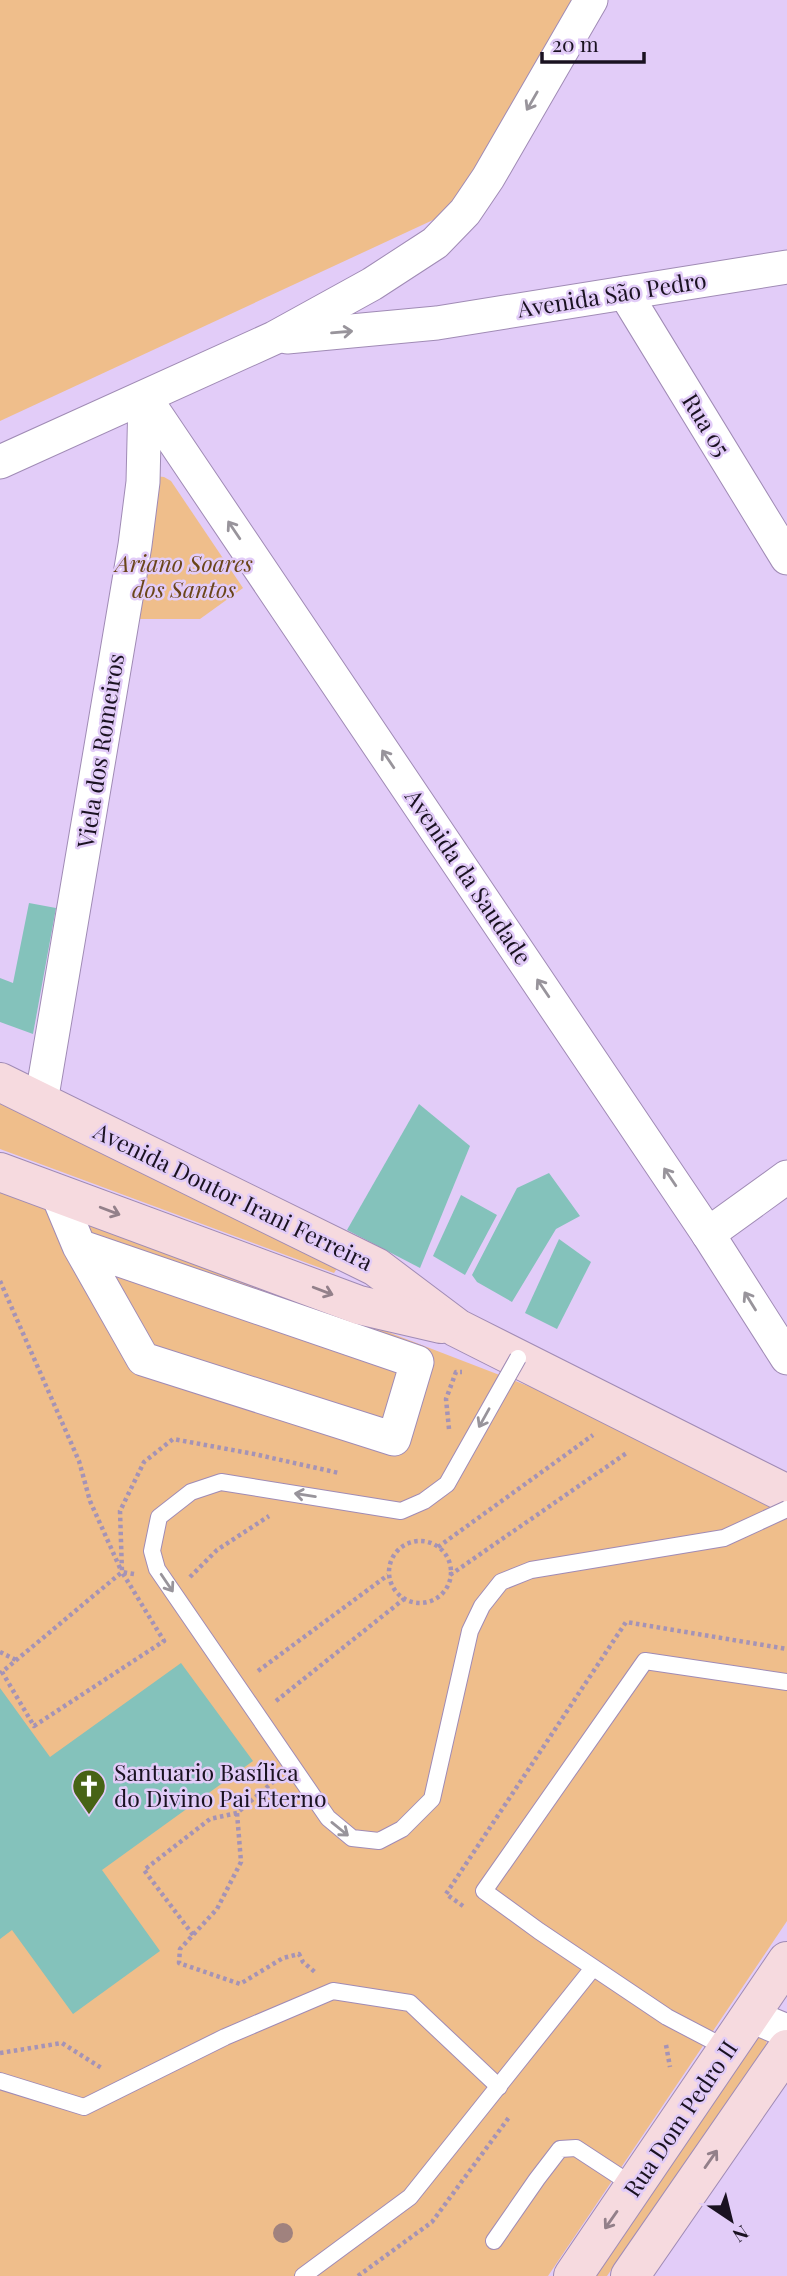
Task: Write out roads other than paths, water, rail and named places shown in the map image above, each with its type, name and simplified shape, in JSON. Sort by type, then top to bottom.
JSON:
[{"type":"street","name":"Avenida São Pedro","points":[[0,462],[274,338],[372,284],[435,243],[465,212],[488,178],[591,0]]},
{"type":"street","name":"Avenida São Pedro","points":[[274,338],[437,323],[787,267]]},
{"type":"street","points":[[372,284],[395,302],[437,323]]},
{"type":"street","name":"Rua 05","points":[[625,293],[787,558]]},
{"type":"street","name":"Viela dos Romeiros","points":[[41,1102],[135,544],[143,482],[145,398]]},
{"type":"street","name":"Avenida da Saudade","points":[[145,398],[708,1234],[787,1358]]},
{"type":"street","name":"Avenida Doutor Irani Ferreira","points":[[0,1082],[376,1268],[457,1328],[787,1494]]},
{"type":"street","name":"Avenida Doutor Irani Ferreira","points":[[0,1172],[359,1305],[457,1328]]},
{"type":"street","points":[[708,1234],[787,1177]]},
{"type":"street","points":[[56,1191],[79,1246],[143,1359],[394,1439],[417,1362],[79,1246]]},
{"type":"street","name":"Rua Dom Pedro II","points":[[573,2276],[787,1961]]},
{"type":"street","points":[[751,2016],[787,2031]]},
{"type":"street","name":"Rua Dom Pedro II","points":[[631,2276],[787,2049]]},
{"type":"lane","points":[[518,1358],[447,1484],[424,1501],[401,1511],[221,1482],[191,1492],[159,1517],[152,1551],[157,1569],[328,1818],[352,1838],[379,1841],[402,1829],[432,1799],[470,1631],[482,1606],[501,1582],[531,1570],[723,1538],[787,1509]]},
{"type":"lane","points":[[729,2049],[667,2017],[484,1891],[645,1661],[787,1682]]},
{"type":"lane","points":[[303,2276],[410,2197],[593,1968]]},
{"type":"lane","points":[[0,2081],[84,2107],[225,2037],[333,1991],[410,2003],[499,2087]]},
{"type":"lane","points":[[494,2241],[561,2149],[576,2148],[634,2186]]},
{"type":"place","name":"Santuario Basílica do Divino Pai Eterno","points":[[89,1816]]},
{"type":"park label","name":"Ariano Soares dos Santos","points":[[184,577]]}]
